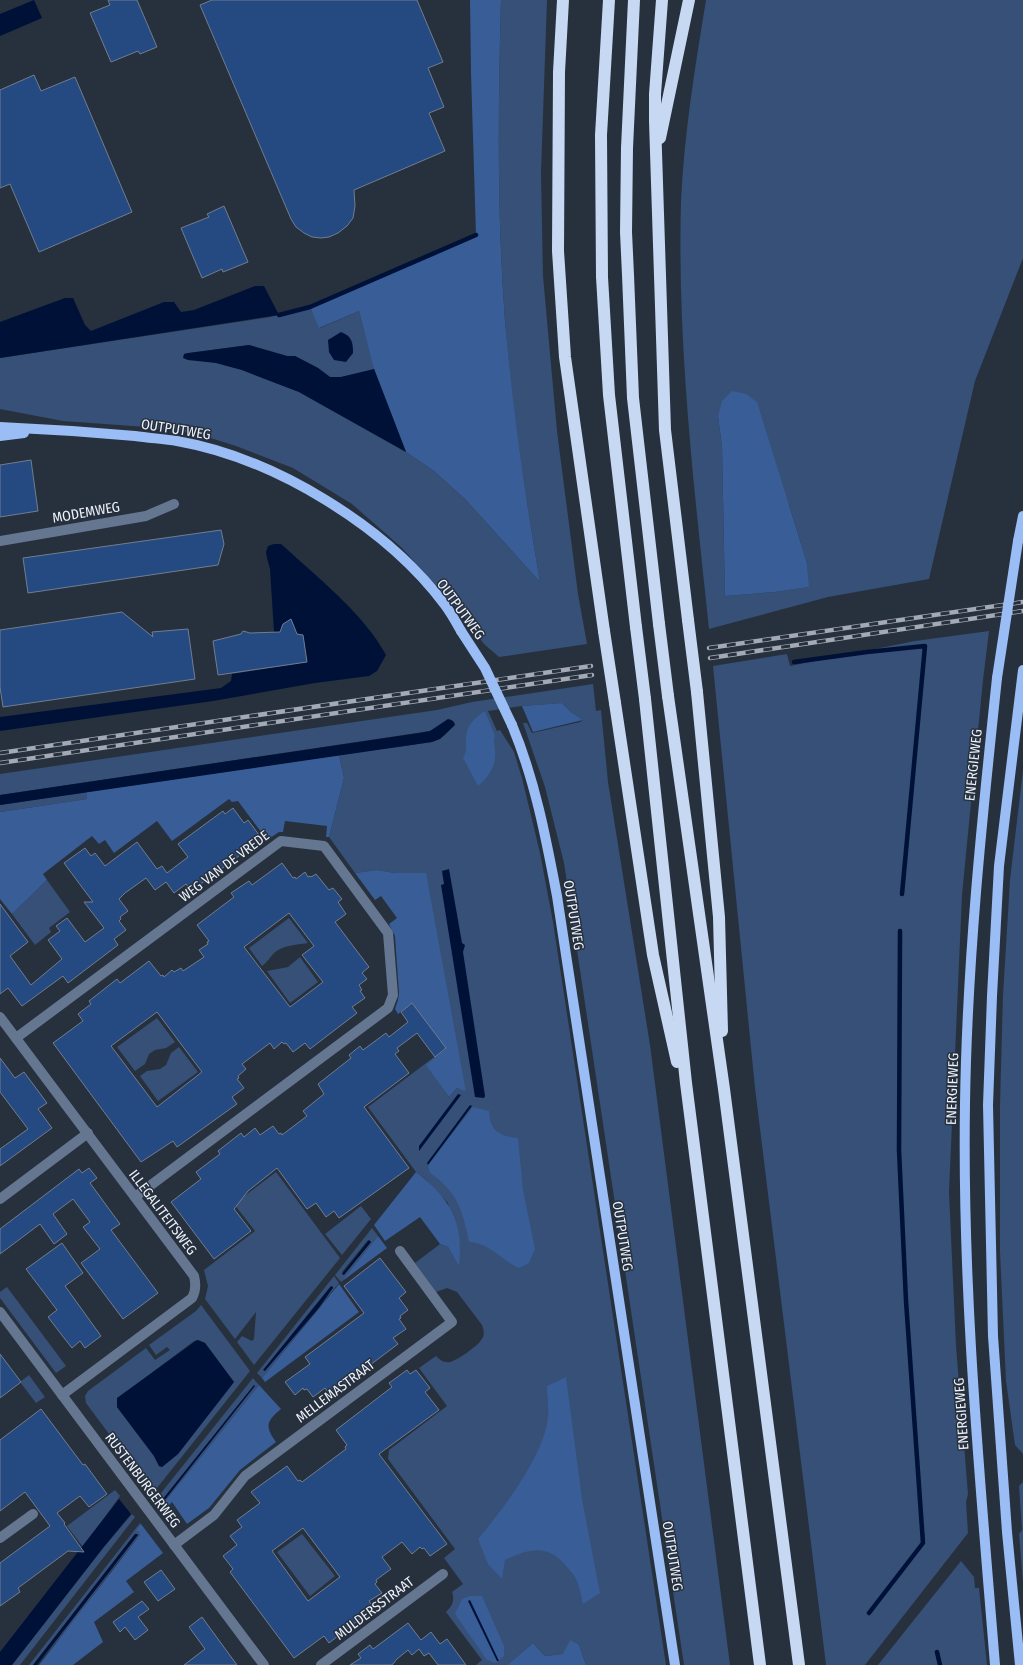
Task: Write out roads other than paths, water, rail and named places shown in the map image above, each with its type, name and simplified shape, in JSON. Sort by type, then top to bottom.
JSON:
[{"type":"highway","points":[[563,0],[559,72],[558,243],[565,357],[604,631],[653,955],[692,1128]]},
{"type":"highway","points":[[609,0],[601,135],[602,277],[609,395],[645,699],[686,1083],[760,1665]]},
{"type":"highway","points":[[634,0],[627,148],[626,232],[633,398],[668,696],[724,1089],[799,1665]]},
{"type":"highway","points":[[662,0],[655,94],[666,430],[697,692],[719,918],[724,1089]]},
{"type":"highway","points":[[656,152],[689,0]]},
{"type":"main road","name":"OUTPUTWEG","points":[[0,427],[78,430],[177,441],[219,451],[264,468],[304,488],[342,511],[376,535],[405,561],[441,600],[485,668],[522,750],[535,791],[545,831],[557,896],[675,1665]]},
{"type":"main road","name":"OUTPUTWEG","points":[[0,436],[78,430]]},
{"type":"main road","name":"ENERGIEWEG","points":[[995,1665],[971,1358],[966,1224],[965,1104],[972,948],[983,809],[997,678],[1023,516]]},
{"type":"main road","points":[[1020,1665],[1007,1532],[993,1336],[989,1097],[992,996],[1000,866],[1023,672]]},
{"type":"street","name":"MODEMWEG","points":[[0,541],[146,516],[174,504]]},
{"type":"street","name":"WEG VAN DE VREDE","points":[[16,1038],[281,841],[324,846],[388,933],[393,995],[392,1002],[388,1008],[135,1197]]},
{"type":"street","name":"ILLEGALITEITSWEG","points":[[0,1017],[194,1276],[196,1284],[194,1294],[187,1301],[62,1395]]},
{"type":"street","points":[[0,1199],[88,1134]]},
{"type":"street","name":"MELLEMASTRAAT","points":[[174,1544],[214,1515],[245,1476],[452,1322],[400,1251]]},
{"type":"street","name":"RUSTENBURGERWEG","points":[[0,1312],[264,1665]]},
{"type":"street","points":[[0,1538],[33,1514]]},
{"type":"street","name":"MULDERSSTRAAT","points":[[321,1665],[443,1574]]},
{"type":"waterway","points":[[279,315],[310,307],[476,235]]},
{"type":"waterway","points":[[794,662],[925,646],[902,894]]},
{"type":"waterway","points":[[869,1613],[923,1543],[906,1301],[899,1150],[900,931]]},
{"type":"waterway","points":[[937,1652],[940,1665]]},
{"type":"railway","points":[[709,648],[1023,602]]},
{"type":"railway","points":[[710,658],[1023,611]]},
{"type":"railway","points":[[0,753],[591,666]]},
{"type":"railway","points":[[0,763],[592,675]]}]
